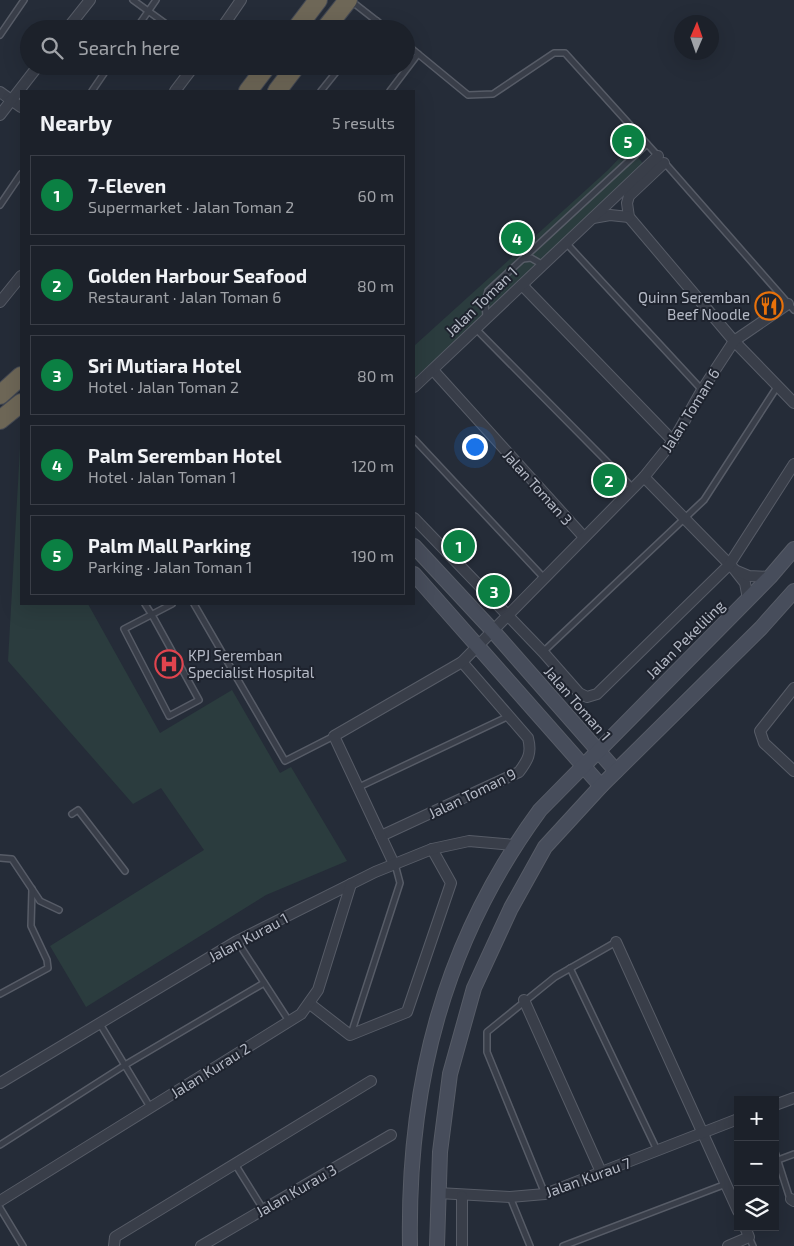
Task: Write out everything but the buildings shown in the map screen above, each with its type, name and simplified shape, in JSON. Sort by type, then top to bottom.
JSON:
[{"type":"highway","points":[[303,20],[318,0]]},
{"type":"highway","points":[[333,20],[349,0]]},
{"type":"highway","points":[[249,90],[261,75]]},
{"type":"highway","points":[[278,90],[289,75]]},
{"type":"highway","points":[[0,395],[20,377]]},
{"type":"highway","points":[[0,420],[20,404]]},
{"type":"street","points":[[74,20],[90,0]]},
{"type":"street","points":[[227,20],[241,0]]},
{"type":"street","points":[[0,115],[31,75]]},
{"type":"street","points":[[176,90],[187,75]]},
{"type":"street","points":[[0,92],[20,106]]},
{"type":"street","points":[[661,159],[629,196],[627,203],[629,217],[734,341],[794,403]]},
{"type":"street","name":"Jalan Toman 1","points":[[415,385],[567,244],[592,218],[661,159]]},
{"type":"street","points":[[592,218],[610,215],[629,217]]},
{"type":"street","points":[[0,302],[20,277]]},
{"type":"street","points":[[522,285],[673,441]]},
{"type":"street","name":"Jalan Toman 6","points":[[334,736],[462,662],[493,632],[583,536],[644,477],[673,441],[702,390],[734,341],[791,307]]},
{"type":"street","name":"Jalan Toman 3","points":[[433,370],[583,536]]},
{"type":"street","points":[[415,519],[543,652],[579,693],[587,698],[597,694],[732,567],[794,464]]},
{"type":"street","points":[[644,477],[732,567],[745,583],[748,599]]},
{"type":"street","name":"Jalan Toman 1","points":[[415,547],[616,771]]},
{"type":"street","name":"Jalan Pekeliling","points":[[410,1246],[414,1125],[435,1028],[448,984],[466,936],[488,889],[514,845],[540,810],[770,577],[794,550]]},
{"type":"street","points":[[732,567],[749,576],[770,577]]},
{"type":"street","points":[[415,575],[601,786]]},
{"type":"street","points":[[437,1246],[438,1193],[444,1110],[459,1036],[474,988],[511,908],[545,847],[601,786],[761,628],[794,591]]},
{"type":"street","name":"Jalan Toman 9","points":[[381,836],[519,772],[528,761],[531,749],[528,738],[462,662]]},
{"type":"street","points":[[794,688],[760,731],[764,743],[794,771]]},
{"type":"street","points":[[334,736],[394,864]]},
{"type":"street","name":"Jalan Kurau 1","points":[[0,1082],[237,941],[394,864],[432,849],[469,841],[514,845]]},
{"type":"street","points":[[310,1004],[350,1035],[407,1012],[451,883],[432,849]]},
{"type":"street","name":"Jalan Kurau 2","points":[[0,1201],[301,1014],[310,1004],[318,990],[351,884]]},
{"type":"street","points":[[616,942],[734,1202]]},
{"type":"street","points":[[524,1000],[601,1172]]},
{"type":"street","points":[[114,1246],[115,1237],[371,1081]]},
{"type":"street","points":[[779,1104],[794,1098]]},
{"type":"street","name":"Jalan Kurau 7","points":[[438,1193],[462,1196],[510,1197],[545,1194],[734,1120]]},
{"type":"street","name":"Jalan Kurau 3","points":[[201,1246],[391,1135]]},
{"type":"street","points":[[462,1196],[462,1246]]},
{"type":"street","points":[[728,1246],[749,1237]]},
{"type":"lane","points":[[0,34],[24,0]]},
{"type":"lane","points":[[133,0],[160,20]]},
{"type":"lane","points":[[142,20],[156,0]]},
{"type":"lane","points":[[349,0],[377,20]]},
{"type":"lane","points":[[415,52],[468,95],[493,94],[554,53],[564,53],[569,56],[791,307]]},
{"type":"lane","points":[[415,58],[418,54]]},
{"type":"lane","points":[[93,90],[104,75]]},
{"type":"lane","points":[[322,90],[334,75]]},
{"type":"lane","points":[[391,90],[402,75]]},
{"type":"lane","points":[[486,320],[485,302],[488,292],[647,144]]},
{"type":"lane","points":[[0,205],[20,175]]},
{"type":"lane","points":[[567,244],[702,390]]},
{"type":"lane","points":[[522,259],[531,258],[543,265]]},
{"type":"lane","points":[[476,329],[634,488]]},
{"type":"lane","points":[[543,652],[704,500],[777,387]]},
{"type":"lane","points":[[415,440],[544,578]]},
{"type":"lane","points":[[146,605],[152,615],[199,700],[169,716],[124,629],[152,615],[170,605]]},
{"type":"lane","points":[[195,605],[285,761],[334,736]]},
{"type":"lane","points":[[358,788],[510,716]]},
{"type":"lane","points":[[72,814],[78,810],[125,872]]},
{"type":"lane","points":[[0,858],[12,859],[40,901],[59,910]]},
{"type":"lane","points":[[350,1035],[400,883],[394,864]]},
{"type":"lane","points":[[0,994],[48,968],[47,960],[32,926],[32,889]]},
{"type":"lane","points":[[237,941],[288,1021]]},
{"type":"lane","points":[[545,1194],[487,1052],[487,1032],[524,1000],[570,968],[616,942]]},
{"type":"lane","points":[[570,968],[657,1151]]},
{"type":"lane","points":[[0,1144],[125,1065],[264,983]]},
{"type":"lane","points":[[100,1023],[150,1107]]},
{"type":"lane","points":[[779,1160],[794,1154]]},
{"type":"lane","points":[[779,1163],[792,1200]]},
{"type":"lane","points":[[235,1164],[263,1210]]},
{"type":"lane","points":[[563,1246],[726,1184]]},
{"type":"lane","points":[[510,1197],[530,1246]]},
{"type":"lane","points":[[0,1208],[24,1246]]},
{"type":"shaded area","points":[[630,147],[645,166],[476,326],[415,377],[415,345],[608,170]]},
{"type":"shaded area","points":[[20,448],[20,605],[89,605],[160,733],[232,690],[280,773],[291,767],[347,861],[266,895],[86,1007],[50,946],[204,850],[161,788],[133,804],[8,661]]},
{"type":"place","name":"Palm Mall Parking","points":[[628,141]]},
{"type":"place","name":"Palm Seremban Hotel","points":[[517,238]]},
{"type":"place","name":"Quinn Seremban Beef Noodle","points":[[769,306]]},
{"type":"place","name":"Golden Harbour Seafood","points":[[609,480]]},
{"type":"place","name":"7-Eleven","points":[[459,546]]},
{"type":"place","name":"Sri Mutiara Hotel","points":[[494,591]]},
{"type":"place","name":"KPJ Seremban Specialist Hospital","points":[[169,664]]}]
